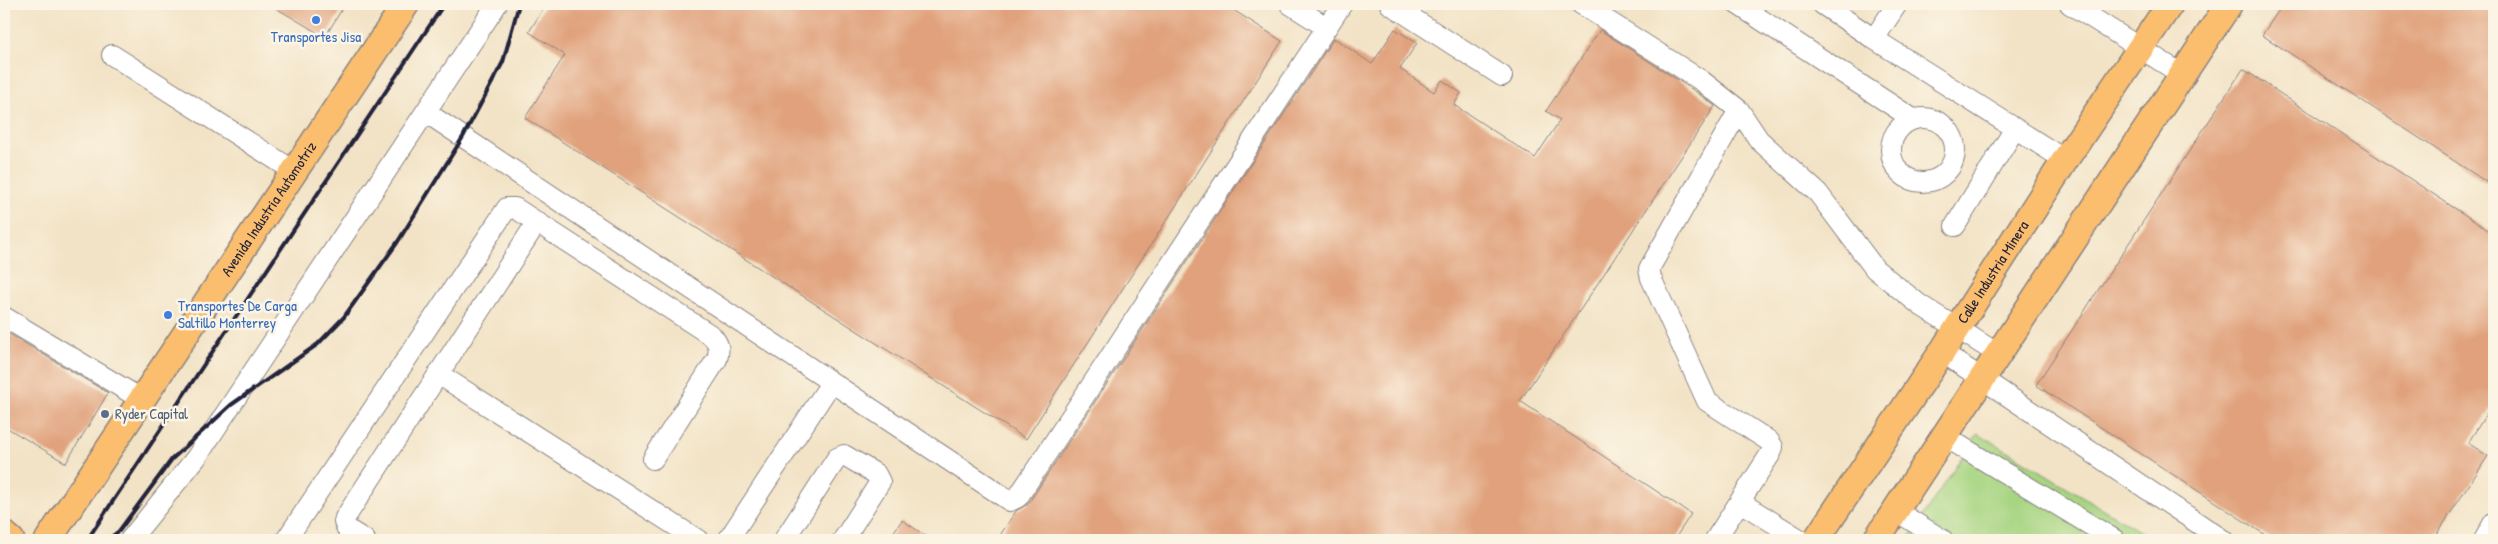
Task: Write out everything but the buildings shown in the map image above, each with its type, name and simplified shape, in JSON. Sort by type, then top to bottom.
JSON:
[{"type":"main road","name":"Avenida Industria Automotriz","points":[[48,540],[406,4]]},
{"type":"main road","name":"Calle Industria Minera","points":[[1816,540],[1942,352],[2065,160],[2170,4]]},
{"type":"main road","points":[[1876,540],[2229,4]]},
{"type":"main road","points":[[4,534],[11,540]]},
{"type":"lane","points":[[137,538],[196,458],[427,113],[497,4]]},
{"type":"lane","points":[[1290,4],[1326,28]]},
{"type":"lane","points":[[427,113],[1006,500],[1015,500],[1342,4]]},
{"type":"lane","points":[[1390,4],[1502,76]]},
{"type":"lane","points":[[1582,4],[1702,81],[1739,110],[1759,140],[1818,193],[1875,269],[1956,329],[1998,354]]},
{"type":"lane","points":[[1737,4],[1913,119]]},
{"type":"lane","points":[[1822,4],[2014,130],[2065,160]]},
{"type":"lane","points":[[1874,39],[1897,4]]},
{"type":"lane","points":[[2070,4],[2098,11],[2141,48],[2183,75]]},
{"type":"lane","points":[[112,55],[294,171]]},
{"type":"lane","points":[[1715,540],[1771,453],[1772,446],[1769,441],[1706,401],[1651,278],[1650,269],[1739,110]]},
{"type":"lane","points":[[1955,226],[2014,130]]},
{"type":"lane","points":[[286,540],[504,211],[511,207],[704,331],[718,343],[720,351],[717,359],[653,459]]},
{"type":"lane","points":[[365,540],[347,529],[344,522],[345,518],[440,375],[537,222]]},
{"type":"lane","points":[[4,318],[141,399]]},
{"type":"lane","points":[[1942,352],[2223,540]]},
{"type":"lane","points":[[440,375],[698,540]]},
{"type":"lane","points":[[728,540],[831,382]]},
{"type":"lane","points":[[1944,436],[2115,540]]},
{"type":"lane","points":[[784,540],[837,458],[844,455],[876,474],[880,482],[843,540]]},
{"type":"lane","points":[[1740,502],[1801,540]]},
{"type":"lane","points":[[1896,511],[1943,540]]},
{"type":"lane","points":[[2484,540],[2494,522]]},
{"type":"green space","points":[[1978,433],[2154,540],[1907,540]]},
{"type":"railway","points":[[87,540],[444,4]]},
{"type":"railway","points":[[107,540],[119,531],[172,459],[231,405],[318,344],[344,317],[397,243],[463,137],[503,62],[519,4]]},
{"type":"place","name":"Transportes Jisa","points":[[316,20]]},
{"type":"place","name":"Transportes De Carga Saltillo Monterrey","points":[[168,315]]},
{"type":"place","name":"Ryder Capital","points":[[105,414]]}]
